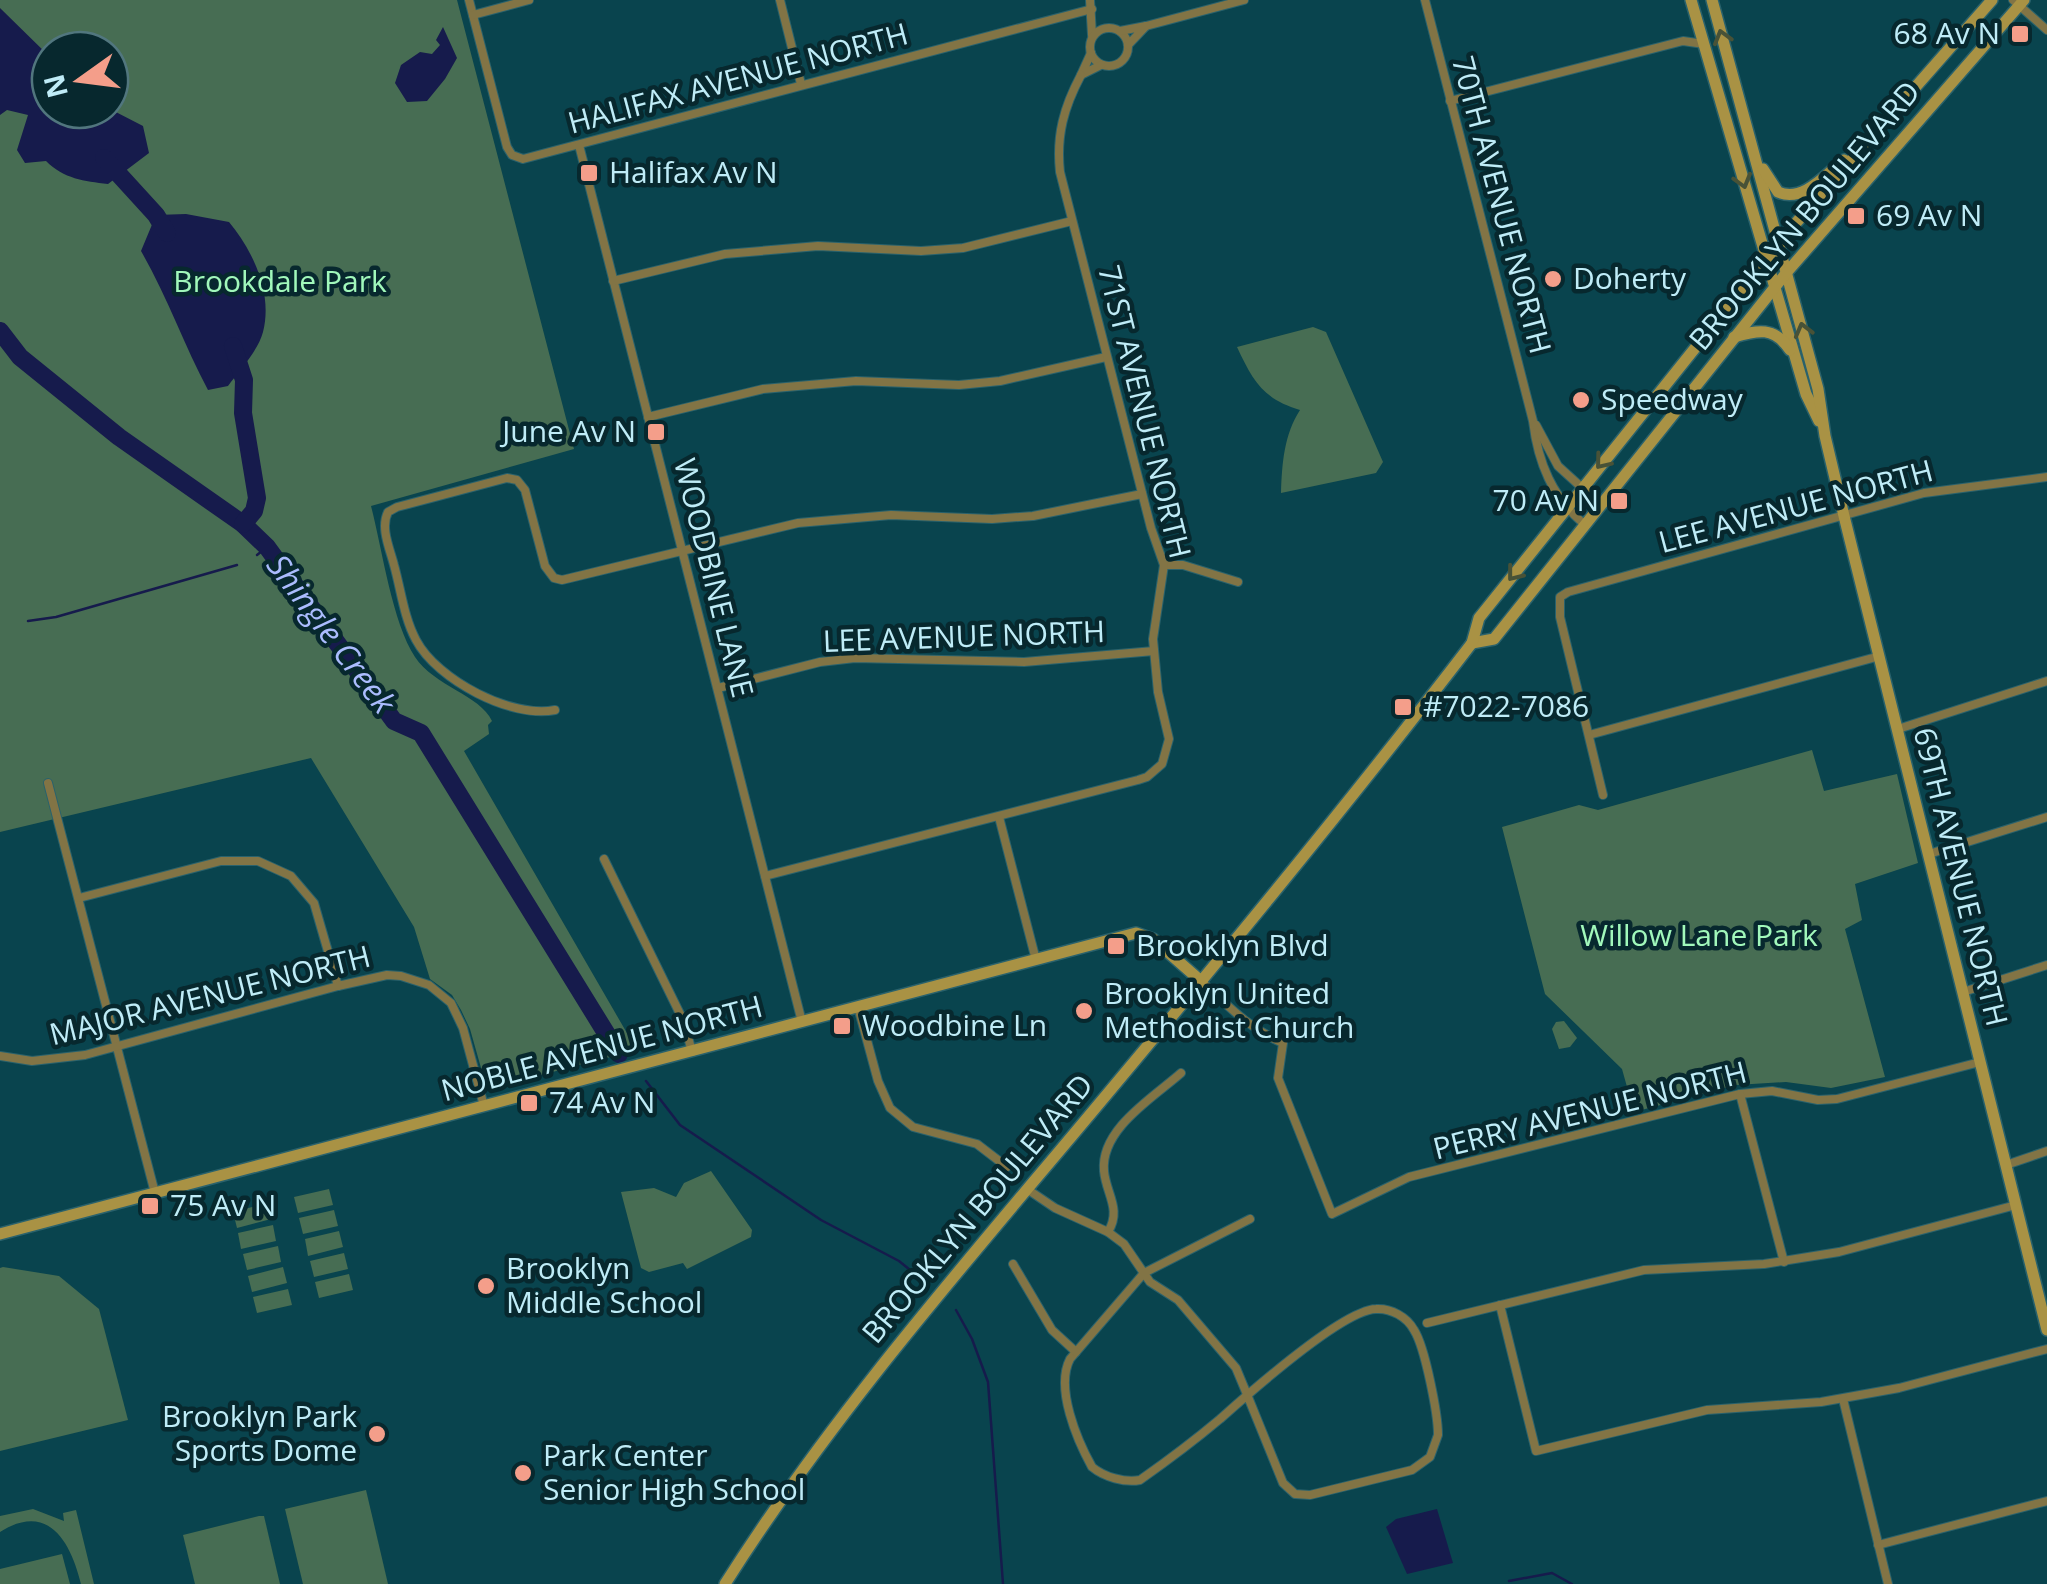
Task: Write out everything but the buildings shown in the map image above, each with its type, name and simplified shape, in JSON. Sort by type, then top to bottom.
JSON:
[{"type":"main road","name":"69TH AVENUE NORTH","points":[[1691,0],[1806,394],[1825,436]]},
{"type":"main road","name":"69TH AVENUE NORTH","points":[[1712,0],[1818,389],[1844,516],[2047,1330]]},
{"type":"main road","name":"BROOKLYN BOULEVARD","points":[[725,1584],[793,1482],[884,1359],[1337,818],[1472,643],[1479,618],[1580,488],[1778,244],[1992,0]]},
{"type":"main road","name":"BROOKLYN BOULEVARD","points":[[1472,643],[1494,639],[1787,272],[2018,2]]},
{"type":"main road","points":[[1752,142],[1772,186],[1792,196],[1806,191],[1868,141]]},
{"type":"main road","points":[[1734,337],[1755,331],[1776,332],[1796,359]]},
{"type":"main road","name":"NOBLE AVENUE NORTH","points":[[0,1234],[1143,934],[1202,982]]},
{"type":"street","points":[[469,0],[473,15],[529,0]]},
{"type":"street","points":[[780,0],[801,84]]},
{"type":"street","points":[[1091,4],[1107,28],[1120,31],[1244,0]]},
{"type":"street","name":"70TH AVENUE NORTH","points":[[1425,0],[1533,421],[1537,456],[1565,508],[1585,526]]},
{"type":"street","points":[[2018,2],[2047,30]]},
{"type":"street","points":[[1091,4],[1090,53],[1100,65]]},
{"type":"street","name":"HALIFAX AVENUE NORTH","points":[[473,15],[506,147],[512,155],[523,159],[1091,4]]},
{"type":"street","points":[[1081,75],[1100,65],[1118,64],[1126,56],[1128,44],[1146,26]]},
{"type":"street","points":[[1092,38],[1107,28]]},
{"type":"street","points":[[1120,31],[1128,44]]},
{"type":"street","points":[[1450,101],[1683,41],[1704,44]]},
{"type":"street","name":"71ST AVENUE NORTH","points":[[999,818],[1147,777],[1162,764],[1169,739],[1152,627],[1164,565],[1106,357],[1058,152],[1064,111],[1090,53]]},
{"type":"street","name":"WOODBINE LANE","points":[[579,145],[802,1023]]},
{"type":"street","points":[[613,281],[725,254],[818,246],[922,252],[962,248],[1072,221]]},
{"type":"street","points":[[648,417],[763,389],[856,381],[959,385],[1000,382],[1106,357]]},
{"type":"street","name":"70TH AVENUE NORTH","points":[[1533,421],[1558,466],[1601,505]]},
{"type":"street","name":"LEE AVENUE NORTH","points":[[1589,735],[1560,617],[1560,598],[1568,592],[1924,493],[2047,477]]},
{"type":"street","points":[[555,710],[537,714],[496,702],[440,670],[426,656],[409,622],[384,520],[388,512],[507,478],[517,480],[525,490],[545,566],[554,578],[570,579],[798,523],[892,514],[992,519],[1033,516],[1142,494]]},
{"type":"street","points":[[1164,565],[1183,565],[1238,582]]},
{"type":"street","name":"LEE AVENUE NORTH","points":[[718,688],[820,662],[855,658],[1024,662],[1154,651]]},
{"type":"street","points":[[1604,794],[1589,735],[1880,656]]},
{"type":"street","points":[[1898,729],[2047,681]]},
{"type":"street","points":[[48,783],[155,1192]]},
{"type":"street","points":[[1929,854],[2047,817]]},
{"type":"street","points":[[765,876],[999,818],[1036,960]]},
{"type":"street","points":[[604,859],[677,1006],[692,1052]]},
{"type":"street","points":[[80,898],[221,862],[258,861],[291,876],[314,903],[338,986]]},
{"type":"street","points":[[1964,992],[2047,965]]},
{"type":"street","name":"MAJOR AVENUE NORTH","points":[[0,1056],[58,1060],[386,974],[429,984],[458,1015],[484,1106]]},
{"type":"street","name":"PERRY AVENUE NORTH","points":[[1202,982],[1249,1026],[1283,1043],[1278,1078],[1332,1214],[1409,1177],[1740,1094],[1772,1092],[1828,1100],[1980,1062]]},
{"type":"street","points":[[858,1008],[878,1081],[890,1108],[913,1128],[977,1144],[1007,1166]]},
{"type":"street","points":[[1108,1232],[1115,1215],[1103,1168],[1114,1136],[1181,1074]]},
{"type":"street","points":[[1740,1094],[1784,1262]]},
{"type":"street","points":[[2006,1164],[2047,1152]]},
{"type":"street","points":[[1027,1190],[1054,1208],[1108,1232],[1124,1244],[1144,1273],[1150,1282],[1178,1300],[1236,1368],[1246,1392],[1284,1483],[1295,1494],[1310,1495],[1412,1470],[1436,1447],[1438,1424],[1414,1328],[1396,1314],[1378,1308],[1352,1317],[1246,1392],[1214,1423],[1135,1481],[1097,1472],[1086,1458],[1062,1382],[1064,1370],[1076,1352],[1144,1273],[1250,1219]]},
{"type":"street","points":[[1427,1323],[1644,1270],[1784,1262],[1839,1252],[2016,1205]]},
{"type":"street","points":[[1014,1264],[1052,1330],[1076,1352]]},
{"type":"street","points":[[1500,1305],[1536,1452],[1707,1410],[1843,1399],[2047,1350]]},
{"type":"street","points":[[1843,1399],[1888,1584]]},
{"type":"street","points":[[1878,1545],[2047,1501]]},
{"type":"green space","name":"Brookdale Park","points":[[0,0],[457,0],[574,449],[371,506],[394,605],[407,642],[423,667],[478,704],[492,721],[489,734],[464,751],[635,1047],[621,1051],[622,1054],[487,1089],[461,1010],[452,995],[430,979],[414,927],[311,758],[0,832]]},
{"type":"green space","points":[[1313,327],[1326,332],[1383,462],[1376,473],[1281,493],[1287,439],[1300,410],[1287,406],[1261,387],[1237,347]]},
{"type":"green space","name":"Willow Lane Park","points":[[1812,750],[1824,791],[1897,774],[1918,863],[1855,884],[1862,920],[1845,929],[1885,1077],[1831,1088],[1786,1082],[1736,1085],[1634,1112],[1622,1069],[1545,994],[1502,827],[1579,805],[1598,810]]},
{"type":"green space","points":[[1564,1021],[1577,1038],[1570,1047],[1559,1049],[1552,1029],[1556,1022]]},
{"type":"green space","points":[[711,1171],[752,1230],[751,1237],[687,1269],[683,1263],[649,1272],[641,1268],[621,1192],[654,1188],[676,1197],[684,1183]]},
{"type":"green space","points":[[329,1189],[333,1205],[298,1213],[294,1197]]},
{"type":"green space","points":[[267,1203],[271,1219],[237,1228],[233,1212]]},
{"type":"green space","points":[[334,1210],[338,1226],[303,1234],[299,1218]]},
{"type":"green space","points":[[273,1225],[276,1241],[241,1249],[238,1233]]},
{"type":"green space","points":[[339,1231],[343,1247],[308,1256],[305,1239]]},
{"type":"green space","points":[[278,1246],[281,1262],[247,1270],[243,1254]]},
{"type":"green space","points":[[344,1253],[348,1269],[314,1277],[310,1261]]},
{"type":"green space","points":[[3,1267],[59,1276],[99,1309],[128,1420],[0,1451]]},
{"type":"green space","points":[[283,1267],[287,1283],[252,1292],[248,1276]]},
{"type":"green space","points":[[349,1274],[353,1290],[319,1298],[315,1282]]},
{"type":"green space","points":[[288,1289],[292,1305],[257,1313],[253,1297]]},
{"type":"green space","points":[[366,1490],[388,1584],[303,1584],[285,1509]]},
{"type":"green space","points":[[33,1509],[64,1521],[63,1513],[76,1510],[94,1584],[81,1584],[64,1541],[45,1524],[32,1521],[0,1532],[0,1516]]},
{"type":"green space","points":[[264,1516],[280,1584],[195,1584],[183,1535]]},
{"type":"green space","points":[[62,1554],[70,1584],[0,1584],[0,1569]]},
{"type":"shaded area","points":[[0,8],[30,37],[30,130],[130,130],[130,119],[143,126],[149,153],[108,184],[83,180],[46,161],[25,163],[17,150],[28,115],[7,110],[0,115]]},
{"type":"shaded area","points":[[443,27],[457,58],[427,101],[407,102],[395,83],[401,65],[420,52],[432,54],[440,45],[436,40]]},
{"type":"shaded area","points":[[186,214],[229,222],[253,259],[265,302],[263,332],[253,353],[228,386],[208,390],[141,251],[156,215]]},
{"type":"shaded area","points":[[1437,1509],[1453,1563],[1407,1574],[1386,1527],[1396,1519]]},
{"type":"waterway","points":[[104,158],[156,215],[167,233]]},
{"type":"waterway","name":"Shingle Creek","points":[[0,331],[20,357],[119,437],[243,524],[267,547],[394,721],[421,733],[619,1054]]},
{"type":"waterway","points":[[233,346],[244,380],[243,413],[257,498],[254,511],[243,524]]},
{"type":"waterway","points":[[257,555],[267,547]]},
{"type":"waterway","points":[[28,621],[56,617],[237,565]]},
{"type":"waterway","name":"Shingle Creek","points":[[646,1081],[680,1125],[821,1220],[899,1261],[920,1278]]},
{"type":"waterway","name":"Shingle Creek","points":[[956,1310],[988,1382],[1003,1584]]},
{"type":"waterway","points":[[1509,1581],[1552,1573],[1572,1584]]},
{"type":"place","name":"68 Av N","points":[[2020,34]]},
{"type":"place","name":"Halifax Av N","points":[[589,173]]},
{"type":"place","name":"69 Av N","points":[[1856,216]]},
{"type":"place","name":"Doherty","points":[[1553,279]]},
{"type":"place","name":"Speedway","points":[[1581,400]]},
{"type":"place","name":"June Av N","points":[[656,432]]},
{"type":"place","name":"70 Av N","points":[[1619,501]]},
{"type":"place","name":"#7022-7086","points":[[1403,707]]},
{"type":"place","name":"Brooklyn Blvd","points":[[1116,946]]},
{"type":"place","name":"Brooklyn United Methodist Church","points":[[1084,1011]]},
{"type":"place","name":"Woodbine Ln","points":[[842,1026]]},
{"type":"place","name":"74 Av N","points":[[529,1103]]},
{"type":"place","name":"75 Av N","points":[[150,1206]]},
{"type":"place","name":"Brooklyn Middle School","points":[[486,1286]]},
{"type":"place","name":"Brooklyn Park Sports Dome","points":[[377,1434]]},
{"type":"place","name":"Park Center Senior High School","points":[[523,1473]]}]
